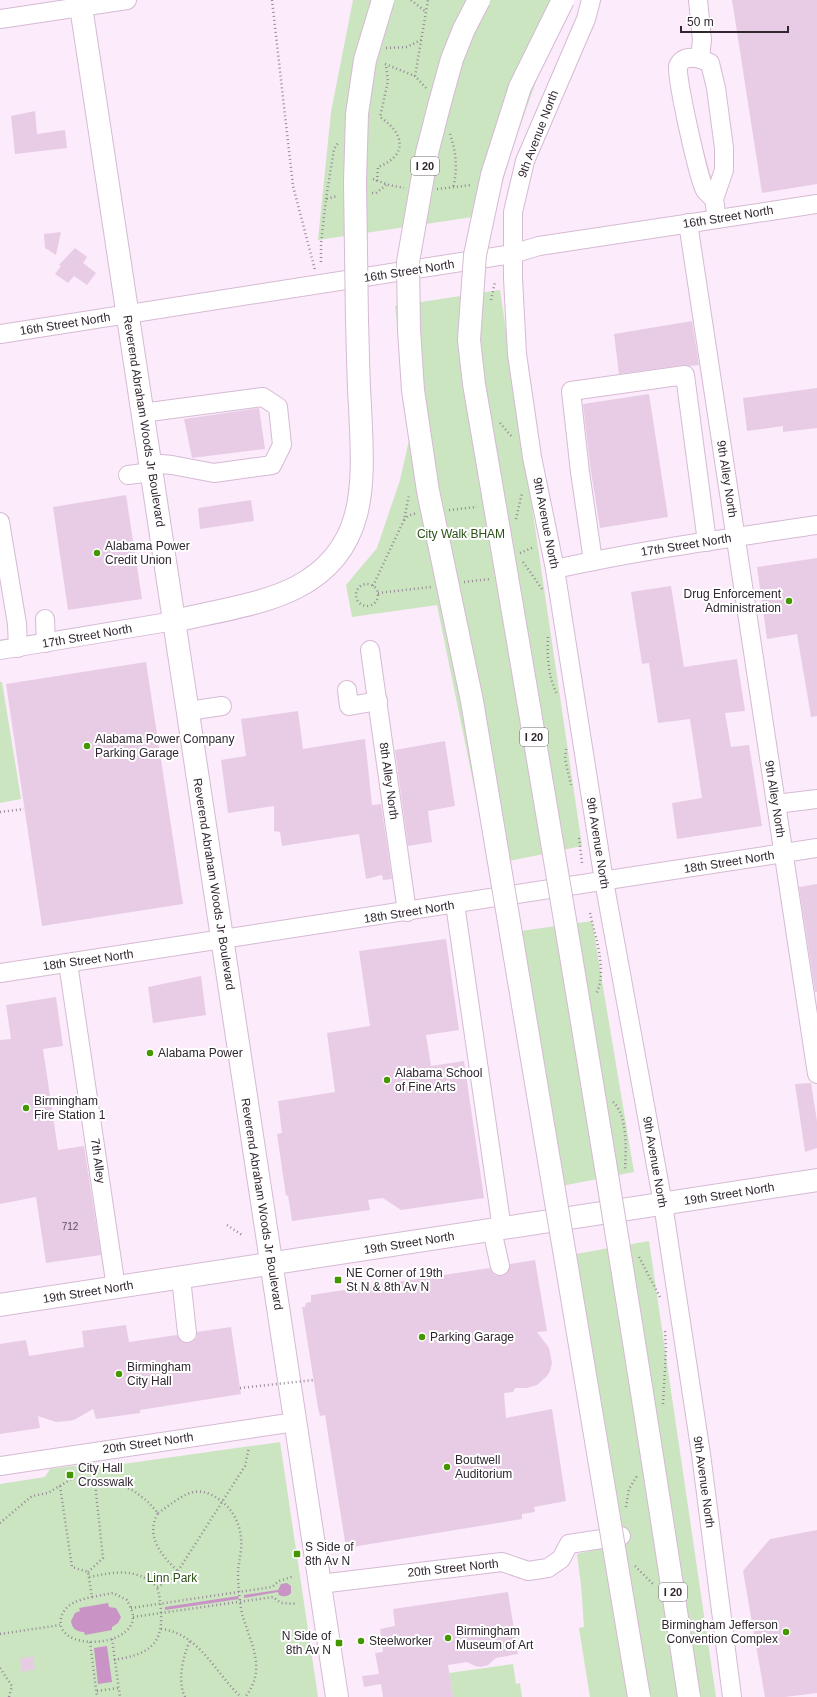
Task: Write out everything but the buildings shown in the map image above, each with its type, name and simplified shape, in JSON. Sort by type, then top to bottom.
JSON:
[{"type":"main road","points":[[174,621],[275,596],[296,587],[315,576],[334,558],[350,533],[359,507],[363,457],[357,321],[355,182],[357,114],[365,60],[383,0]]},
{"type":"main road","name":"I 20","points":[[479,0],[464,29],[452,59],[439,106],[427,153],[408,262],[409,330],[413,390],[428,491],[472,701],[639,1697]]},
{"type":"main road","name":"I 20","points":[[563,0],[520,87],[492,175],[475,255],[469,340],[474,384],[545,802],[659,1495],[689,1697]]},
{"type":"main road","name":"Reverend Abraham Woods Jr Boulevard","points":[[80,4],[337,1697]]},
{"type":"main road","name":"19th Street North","points":[[0,1305],[817,1180]]},
{"type":"street","points":[[0,19],[80,4],[127,0]]},
{"type":"street","name":"9th Avenue North","points":[[591,0],[586,20],[525,162],[513,212],[512,254],[517,354],[532,457],[555,569],[604,881],[662,1204],[701,1454],[732,1697]]},
{"type":"street","points":[[698,0],[702,40],[700,58]]},
{"type":"street","points":[[714,199],[705,190],[697,163],[677,68],[680,62],[687,58],[700,58],[710,63],[716,88],[724,148],[724,170],[714,199],[717,219]]},
{"type":"street","name":"16th Street North","points":[[0,334],[318,286],[512,254],[539,246],[817,204]]},
{"type":"street","name":"9th Alley North","points":[[688,223],[817,1074]]},
{"type":"street","points":[[593,561],[580,472],[571,391],[685,375],[708,542]]},
{"type":"street","points":[[128,475],[151,468],[172,465],[214,473],[272,465],[282,445],[278,407],[263,397],[142,413]]},
{"type":"street","points":[[0,522],[16,624],[18,648]]},
{"type":"street","name":"17th Street North","points":[[555,569],[593,561],[736,537],[817,526]]},
{"type":"street","points":[[45,620],[46,643]]},
{"type":"street","name":"17th Street North","points":[[0,650],[174,621]]},
{"type":"street","name":"8th Alley North","points":[[370,650],[407,912]]},
{"type":"street","points":[[347,690],[349,706],[378,701]]},
{"type":"street","points":[[188,711],[222,706]]},
{"type":"street","points":[[776,804],[817,799]]},
{"type":"street","name":"18th Street North","points":[[0,973],[407,912],[817,848]]},
{"type":"street","points":[[455,904],[497,1229],[500,1266]]},
{"type":"street","name":"7th Alley","points":[[68,963],[116,1288]]},
{"type":"street","points":[[181,1278],[187,1333]]},
{"type":"street","name":"20th Street North","points":[[0,1466],[295,1422]]},
{"type":"street","name":"20th Street North","points":[[320,1584],[502,1562],[528,1571],[548,1568],[561,1559],[569,1544],[621,1536]]},
{"type":"path","points":[[272,0],[293,186],[318,286]]},
{"type":"path","points":[[411,0],[427,13]]},
{"type":"path","points":[[383,48],[406,47],[422,39]]},
{"type":"path","points":[[377,181],[378,167],[388,163],[396,154],[400,145],[398,135],[392,125],[380,117],[388,81],[386,64]]},
{"type":"path","points":[[326,199],[334,149],[340,140]]},
{"type":"path","points":[[370,176],[377,181],[389,185],[410,189]]},
{"type":"path","points":[[434,189],[476,185]]},
{"type":"path","points":[[489,307],[495,282]]},
{"type":"path","points":[[499,422],[514,439]]},
{"type":"path","points":[[515,522],[521,503],[522,490]]},
{"type":"path","points":[[373,586],[404,520],[409,495]]},
{"type":"path","points":[[514,503],[521,503]]},
{"type":"path","points":[[446,510],[484,506]]},
{"type":"path","points":[[404,520],[408,516],[424,513]]},
{"type":"path","points":[[518,553],[537,546]]},
{"type":"path","points":[[517,547],[518,553],[543,591]]},
{"type":"path","points":[[362,585],[373,586],[378,595],[376,602],[370,606],[362,605],[357,600],[357,590],[362,585]]},
{"type":"path","points":[[549,634],[547,654],[553,685],[559,698]]},
{"type":"path","points":[[566,746],[565,759],[571,786]]},
{"type":"path","points":[[0,812],[24,809]]},
{"type":"path","points":[[579,835],[582,863]]},
{"type":"path","points":[[227,1225],[242,1235]]},
{"type":"path","points":[[240,1388],[314,1380]]},
{"type":"path","points":[[157,1587],[170,1580],[178,1571],[245,1466],[249,1446]]},
{"type":"path","points":[[0,1523],[32,1496],[48,1493],[73,1478],[104,1485],[115,1484],[124,1486],[134,1491],[158,1512]]},
{"type":"path","points":[[88,1572],[103,1558],[95,1483]]},
{"type":"path","points":[[60,1486],[72,1567],[88,1572]]},
{"type":"path","points":[[178,1571],[167,1560],[153,1535],[153,1524],[158,1512],[183,1495],[198,1490],[208,1493],[231,1510],[241,1534],[242,1549],[238,1576],[242,1616],[252,1643],[256,1663],[253,1686],[245,1697]]},
{"type":"path","points":[[88,1572],[92,1597]]},
{"type":"path","points":[[89,1577],[127,1572],[140,1575],[157,1587],[161,1614],[161,1629],[157,1640],[147,1650],[138,1655],[114,1660]]},
{"type":"path","points":[[131,1608],[240,1593],[272,1587],[279,1580],[294,1576]]},
{"type":"path","points":[[113,1593],[127,1600],[133,1617],[129,1629],[116,1638],[90,1642],[76,1639],[63,1632],[60,1625],[62,1615],[66,1608],[75,1601],[92,1597],[113,1593]]},
{"type":"path","points":[[133,1617],[273,1597],[282,1603],[297,1604]]},
{"type":"path","points":[[0,1634],[60,1625]]},
{"type":"path","points":[[161,1629],[175,1632],[190,1641],[204,1653],[241,1697]]},
{"type":"path","points":[[112,1639],[120,1697]]},
{"type":"path","points":[[185,1697],[182,1683],[182,1662],[190,1641]]},
{"type":"path","points":[[90,1642],[97,1697]]},
{"type":"path","points":[[0,1668],[12,1686],[9,1697]]},
{"type":"path","points":[[96,1691],[118,1688]]},
{"type":"green space","points":[[353,0],[570,0],[547,52],[527,106],[509,159],[493,214],[318,240],[331,112]]},
{"type":"green space","name":"City Walk BHAM","points":[[500,290],[582,846],[490,865],[437,605],[352,617],[346,585],[377,548],[400,480],[410,436],[395,306]]},
{"type":"green space","points":[[0,682],[2,682],[21,799],[0,803]]},
{"type":"green space","points":[[592,921],[634,1172],[551,1188],[506,933]]},
{"type":"green space","points":[[649,1241],[716,1697],[590,1697],[579,1628],[584,1627],[577,1554],[603,1548],[559,1257]]},
{"type":"green space","name":"Linn Park","points":[[280,1442],[318,1697],[0,1697],[0,1484],[45,1477],[50,1469],[97,1463],[102,1467]]},
{"type":"green space","points":[[513,1664],[516,1684],[520,1683],[522,1697],[453,1697],[449,1673]]},
{"type":"shaded area","points":[[287,1583],[291,1586],[291,1593],[287,1596],[279,1595],[278,1592],[244,1598],[244,1595],[278,1590],[281,1584]]},
{"type":"shaded area","points":[[238,1596],[239,1599],[165,1610],[165,1607]]},
{"type":"shaded area","points":[[108,1603],[109,1607],[116,1608],[121,1617],[118,1623],[112,1627],[112,1630],[85,1635],[84,1632],[73,1628],[71,1621],[75,1613],[80,1611],[79,1608]]},
{"type":"shaded area","points":[[107,1646],[112,1682],[98,1684],[94,1648]]},
{"type":"place","name":"Alabama Power Credit Union","points":[[97,553]]},
{"type":"place","name":"Drug Enforcement Administration","points":[[789,601]]},
{"type":"place","name":"Alabama Power Company Parking Garage","points":[[87,746]]},
{"type":"place","name":"Alabama Power","points":[[150,1053]]},
{"type":"place","name":"Alabama School of Fine Arts","points":[[387,1080]]},
{"type":"place","name":"Birmingham Fire Station 1","points":[[26,1108]]},
{"type":"place","name":"NE Corner of 19th St N & 8th Av N","points":[[338,1280]]},
{"type":"place","name":"Parking Garage","points":[[422,1337]]},
{"type":"place","name":"Birmingham City Hall","points":[[119,1374]]},
{"type":"place","name":"Boutwell Auditorium","points":[[447,1467]]},
{"type":"place","name":"City Hall Crosswalk","points":[[70,1475]]},
{"type":"place","name":"S Side of 8th Av N","points":[[297,1554]]},
{"type":"place","name":"Birmingham Jefferson Convention Complex","points":[[786,1632]]},
{"type":"place","name":"Birmingham Museum of Art","points":[[448,1638]]},
{"type":"place","name":"Steelworker","points":[[361,1641]]},
{"type":"place","name":"N Side of 8th Av N","points":[[339,1643]]}]
